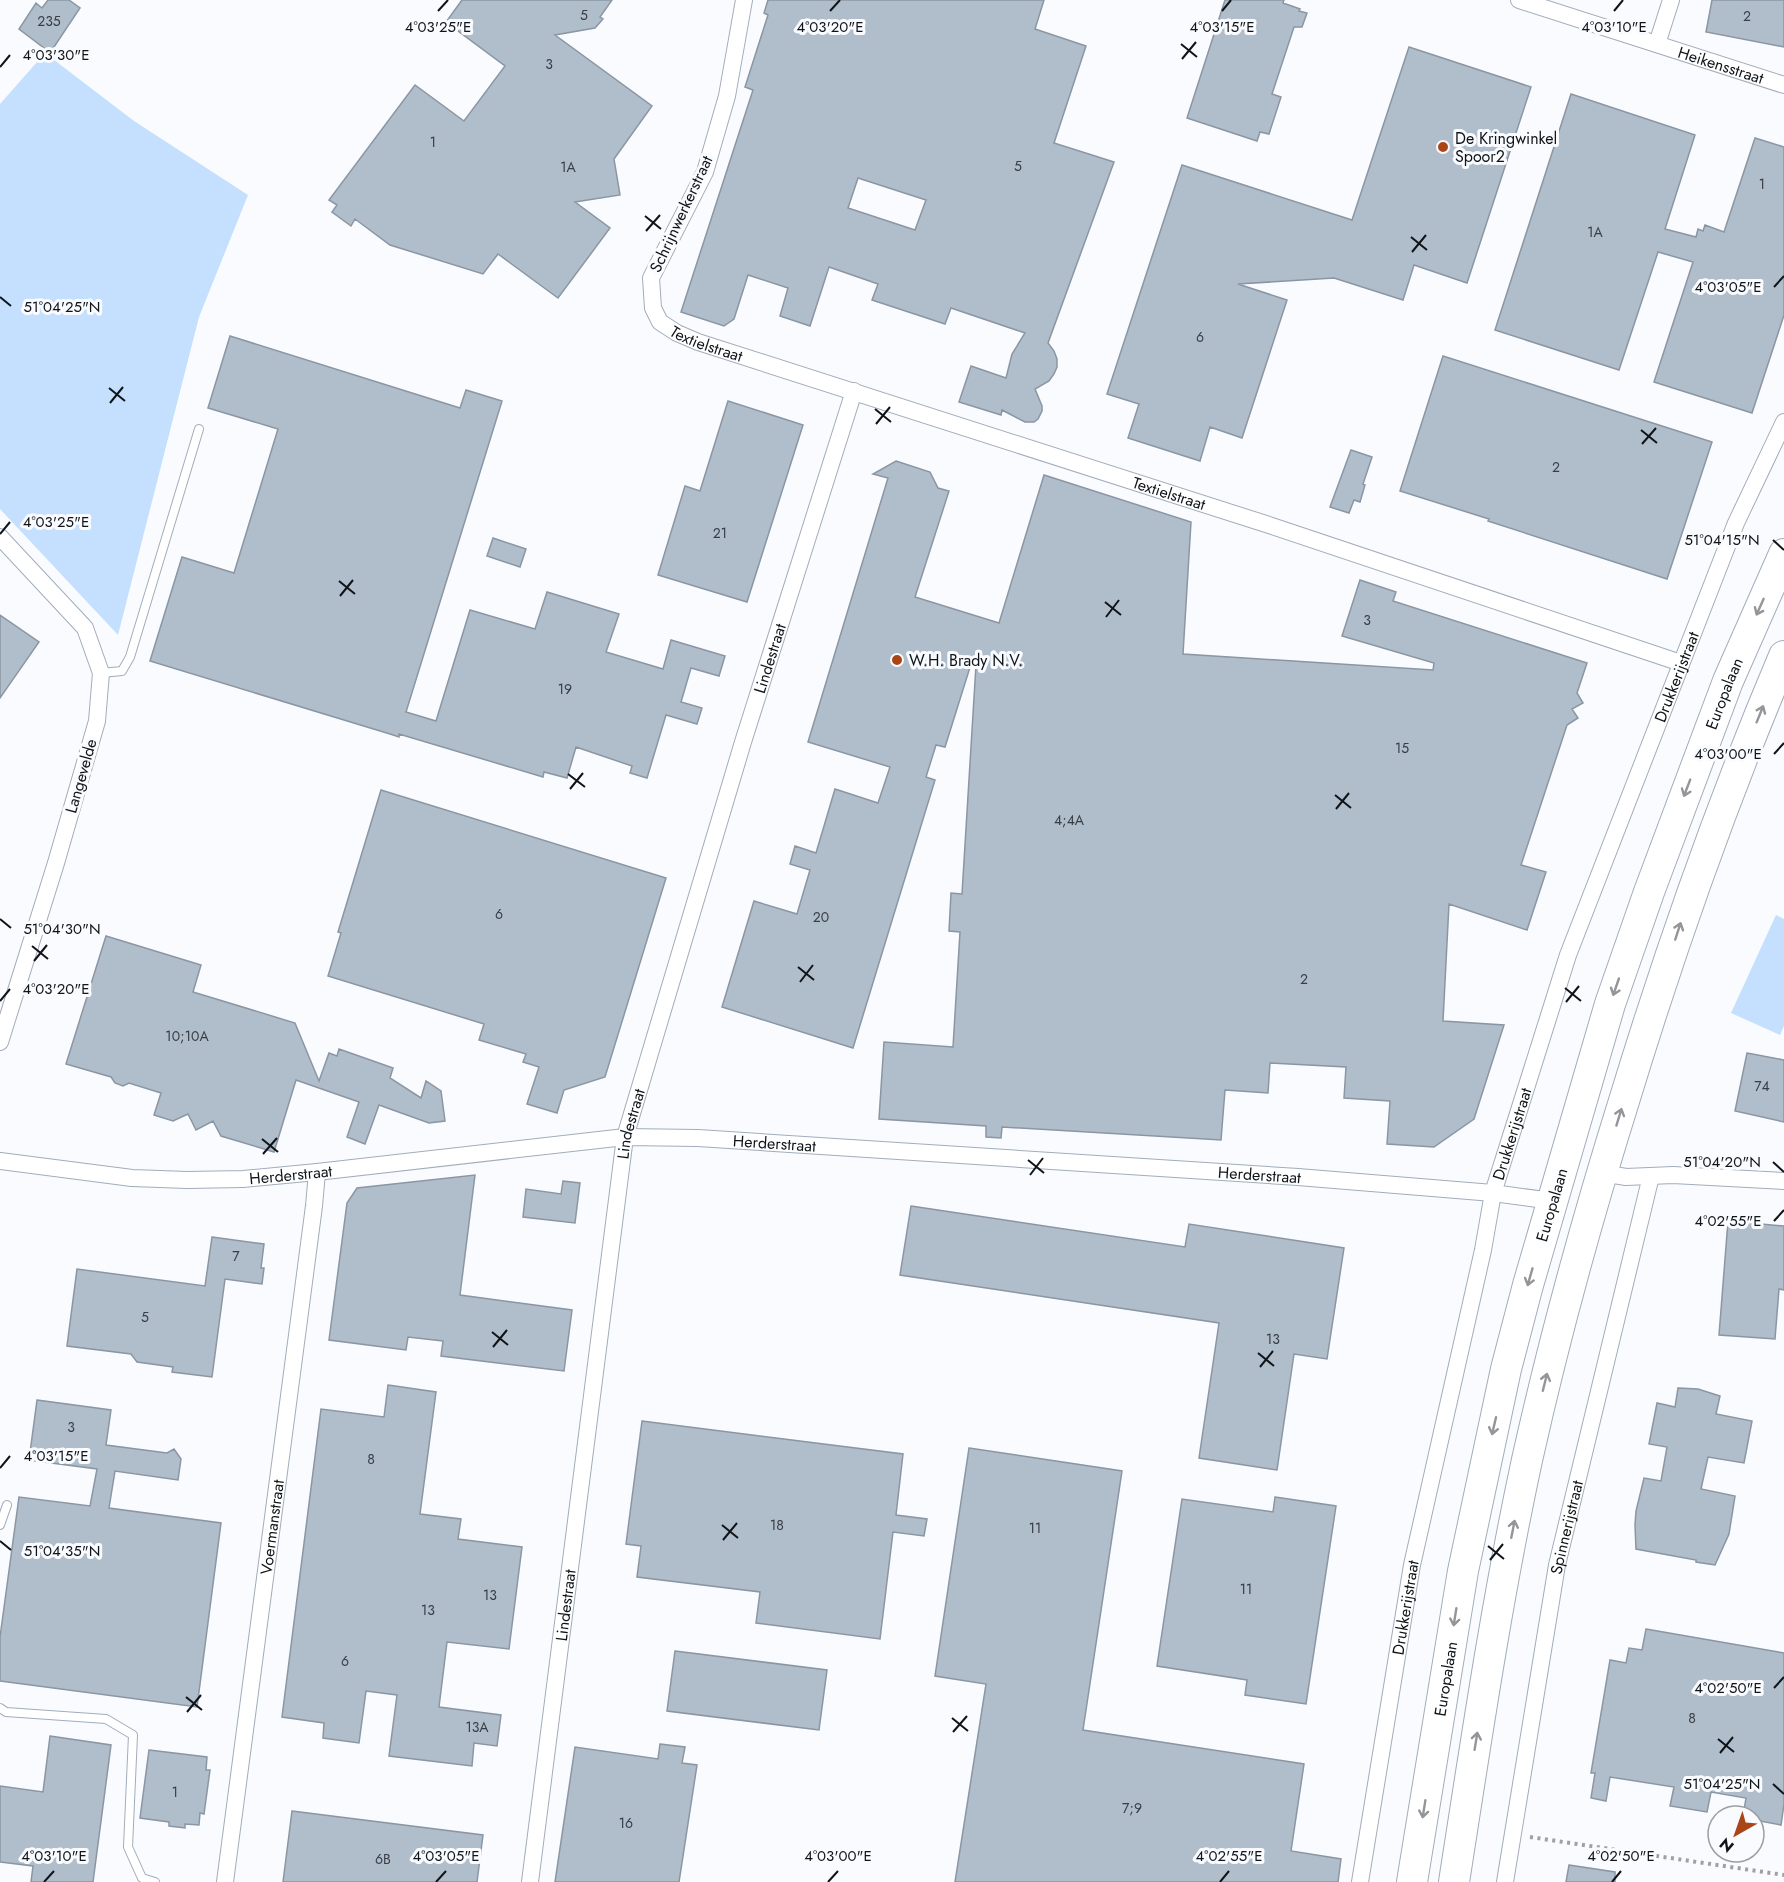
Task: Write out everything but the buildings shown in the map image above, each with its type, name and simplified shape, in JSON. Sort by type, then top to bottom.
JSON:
[{"type":"highway","name":"Europalaan","points":[[1412,1882],[1462,1571],[1506,1369],[1552,1201],[1610,1004],[1653,881],[1728,681],[1784,554]]},
{"type":"highway","points":[[1454,1882],[1503,1578],[1527,1460],[1572,1278],[1602,1173],[1684,913],[1723,807],[1784,656]]},
{"type":"street","name":"Schrijnwerkerstraat","points":[[660,322],[652,308],[651,278],[705,172],[727,96],[744,0]]},
{"type":"street","name":"Heikensstraat","points":[[1519,0],[1784,85]]},
{"type":"street","points":[[1657,44],[1671,0]]},
{"type":"street","name":"Textielstraat","points":[[660,322],[677,333],[698,342],[1272,526],[1681,663]]},
{"type":"street","name":"Lindestraat","points":[[530,1882],[625,1137],[743,742],[854,391]]},
{"type":"street","name":"Drukkerijstraat","points":[[1360,1882],[1412,1565],[1484,1250],[1493,1193],[1568,955],[1736,523],[1784,422]]},
{"type":"street","name":"Langevelde","points":[[0,537],[85,628],[101,673],[97,721],[56,863],[0,1042]]},
{"type":"street","name":"Herderstraat","points":[[0,1161],[132,1178],[243,1179],[625,1137],[722,1139],[1298,1177],[1493,1193],[1552,1201]]},
{"type":"street","name":"Voermanstraat","points":[[225,1882],[311,1229],[316,1172]]},
{"type":"street","points":[[1602,1173],[1626,1177],[1673,1175],[1784,1181]]},
{"type":"street","name":"Spinnerijstraat","points":[[1506,1882],[1557,1565],[1651,1176]]},
{"type":"lane","points":[[101,673],[122,671],[130,657],[199,429]]},
{"type":"lane","points":[[0,1525],[8,1505]]},
{"type":"lane","points":[[0,1708],[6,1712],[106,1719],[133,1736],[128,1847],[142,1878],[155,1882]]},
{"type":"path","points":[[1514,1834],[1784,1875]]},
{"type":"shaded area","points":[[45,53],[134,121],[248,195],[199,317],[118,635],[0,509],[0,104]]},
{"type":"shaded area","points":[[1776,915],[1784,919],[1784,1026],[1780,1035],[1731,1013]]},
{"type":"place","name":"De Kringwinkel Spoor2","points":[[1443,147]]},
{"type":"place","name":"W.H. Brady N.V.","points":[[897,660]]}]
